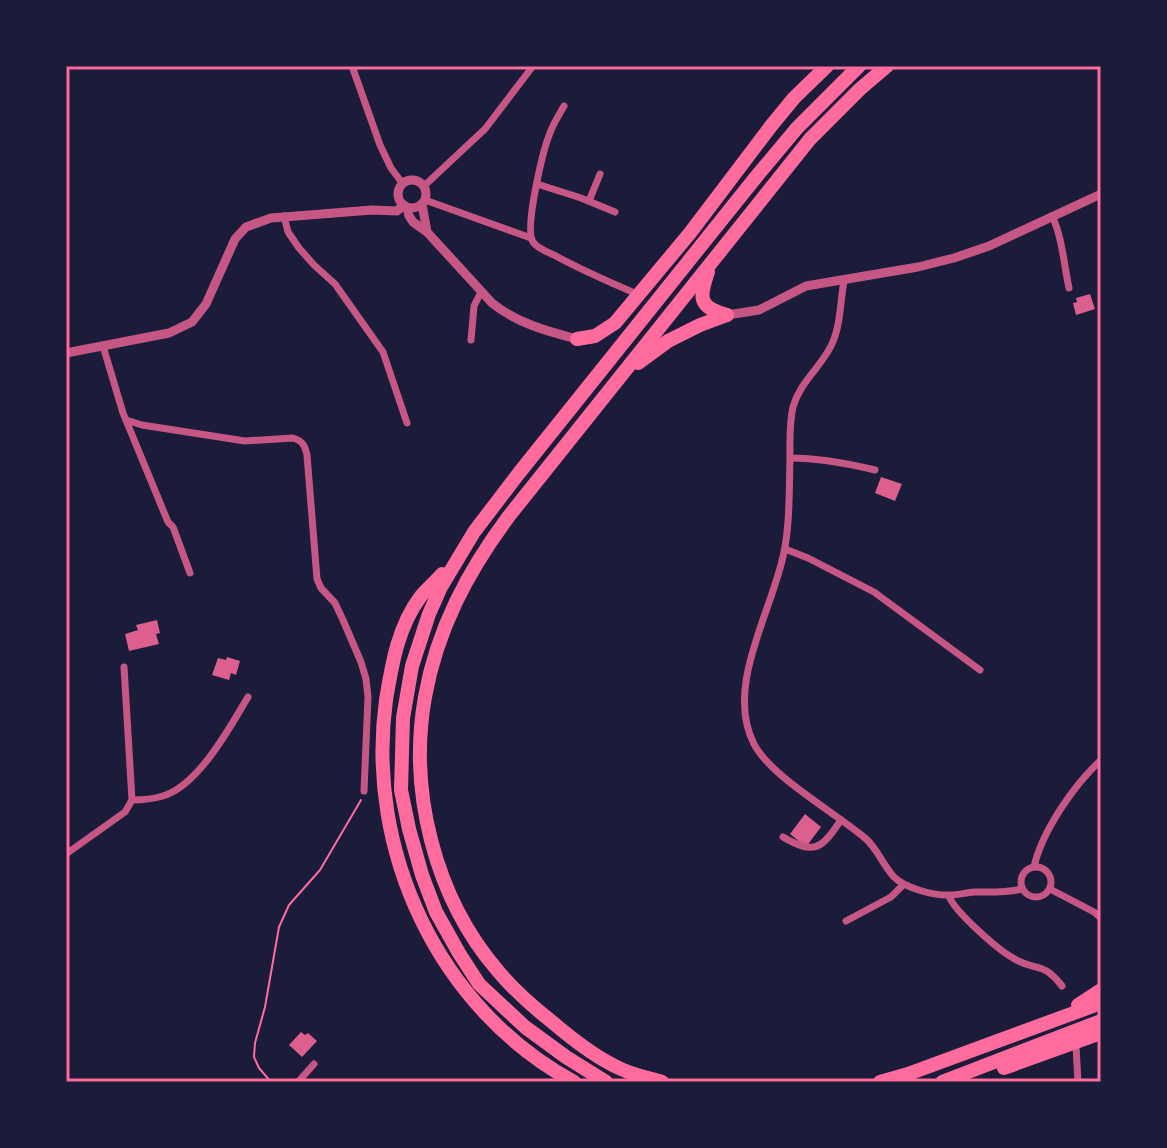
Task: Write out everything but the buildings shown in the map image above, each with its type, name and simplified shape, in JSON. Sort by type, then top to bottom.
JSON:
[{"type":"highway","points":[[577,339],[595,336],[615,323],[690,233],[794,98],[827,66]]},
{"type":"highway","points":[[574,1082],[525,1050],[489,1019],[456,979],[429,938],[416,910],[389,831],[384,786],[383,727],[391,668],[408,616],[421,596],[456,560],[519,473],[756,177],[797,128],[859,66]]},
{"type":"highway","points":[[662,1082],[621,1069],[576,1042],[535,1008],[498,971],[476,941],[453,903],[427,824],[420,743],[424,698],[441,635],[455,600],[489,542],[810,139],[887,66]]},
{"type":"highway","points":[[712,261],[704,283],[704,303],[714,312],[727,315]]},
{"type":"highway","points":[[621,375],[687,330],[727,315]]},
{"type":"highway","points":[[456,560],[429,614],[406,693],[401,741],[401,790],[422,875],[436,912],[479,984],[525,1027],[606,1082]]},
{"type":"highway","points":[[1061,1018],[1101,990]]},
{"type":"highway","points":[[880,1082],[1101,1003]]},
{"type":"highway","points":[[948,1080],[1101,1021]]},
{"type":"highway","points":[[948,1080],[1006,1068],[1101,1033]]},
{"type":"street","points":[[352,66],[380,145],[401,189],[399,198],[413,222],[427,232],[501,310],[523,323],[577,339]]},
{"type":"street","points":[[424,186],[485,129],[533,66]]},
{"type":"street","points":[[564,106],[551,128],[537,184],[531,238],[534,243],[587,274],[639,295]]},
{"type":"street","points":[[589,201],[600,174]]},
{"type":"street","points":[[372,210],[386,205],[414,181],[424,186]]},
{"type":"street","points":[[537,184],[615,212]]},
{"type":"street","points":[[424,186],[427,232]]},
{"type":"street","points":[[727,315],[759,310],[806,286],[954,258],[989,246],[1101,194]]},
{"type":"street","points":[[424,202],[531,238]]},
{"type":"street","points":[[66,353],[169,333],[192,322],[206,304],[227,254],[241,232],[262,220],[372,210],[397,211],[406,206],[415,208],[424,202]]},
{"type":"street","points":[[284,216],[288,232],[299,248],[335,284],[383,352],[407,423]]},
{"type":"street","points":[[1052,216],[1061,243],[1069,288]]},
{"type":"street","points":[[844,281],[839,324],[832,344],[807,378],[793,407],[785,549],[747,671],[748,725],[754,744],[763,757],[866,838],[903,885],[949,896],[1022,889]]},
{"type":"street","points":[[471,340],[474,306],[481,292]]},
{"type":"street","points":[[103,346],[126,420],[190,573]]},
{"type":"street","points":[[126,420],[245,441],[293,438],[305,446],[317,579],[335,603],[366,679],[364,791]]},
{"type":"street","points":[[790,458],[839,461],[875,470]]},
{"type":"street","points":[[785,549],[874,592],[980,670]]},
{"type":"street","points":[[66,854],[125,812],[132,800],[124,667]]},
{"type":"street","points":[[132,800],[166,796],[182,786],[211,757],[248,697]]},
{"type":"street","points":[[1034,867],[1041,844],[1058,815],[1089,771],[1101,760]]},
{"type":"street","points":[[783,837],[807,848],[817,846],[827,841],[841,820]]},
{"type":"street","points":[[1034,867],[1046,871],[1051,882],[1050,889],[1042,897],[1030,897],[1020,883],[1024,872],[1034,867]]},
{"type":"street","points":[[846,921],[891,897],[903,885]]},
{"type":"street","points":[[1050,889],[1101,918]]},
{"type":"street","points":[[949,896],[955,908],[1010,957],[1051,973],[1062,986]]},
{"type":"street","points":[[1076,1046],[1078,1082]]},
{"type":"street","points":[[298,1082],[314,1064]]},
{"type":"path","points":[[271,1082],[254,1057],[279,927],[289,905],[320,870],[362,800],[364,791]]}]
